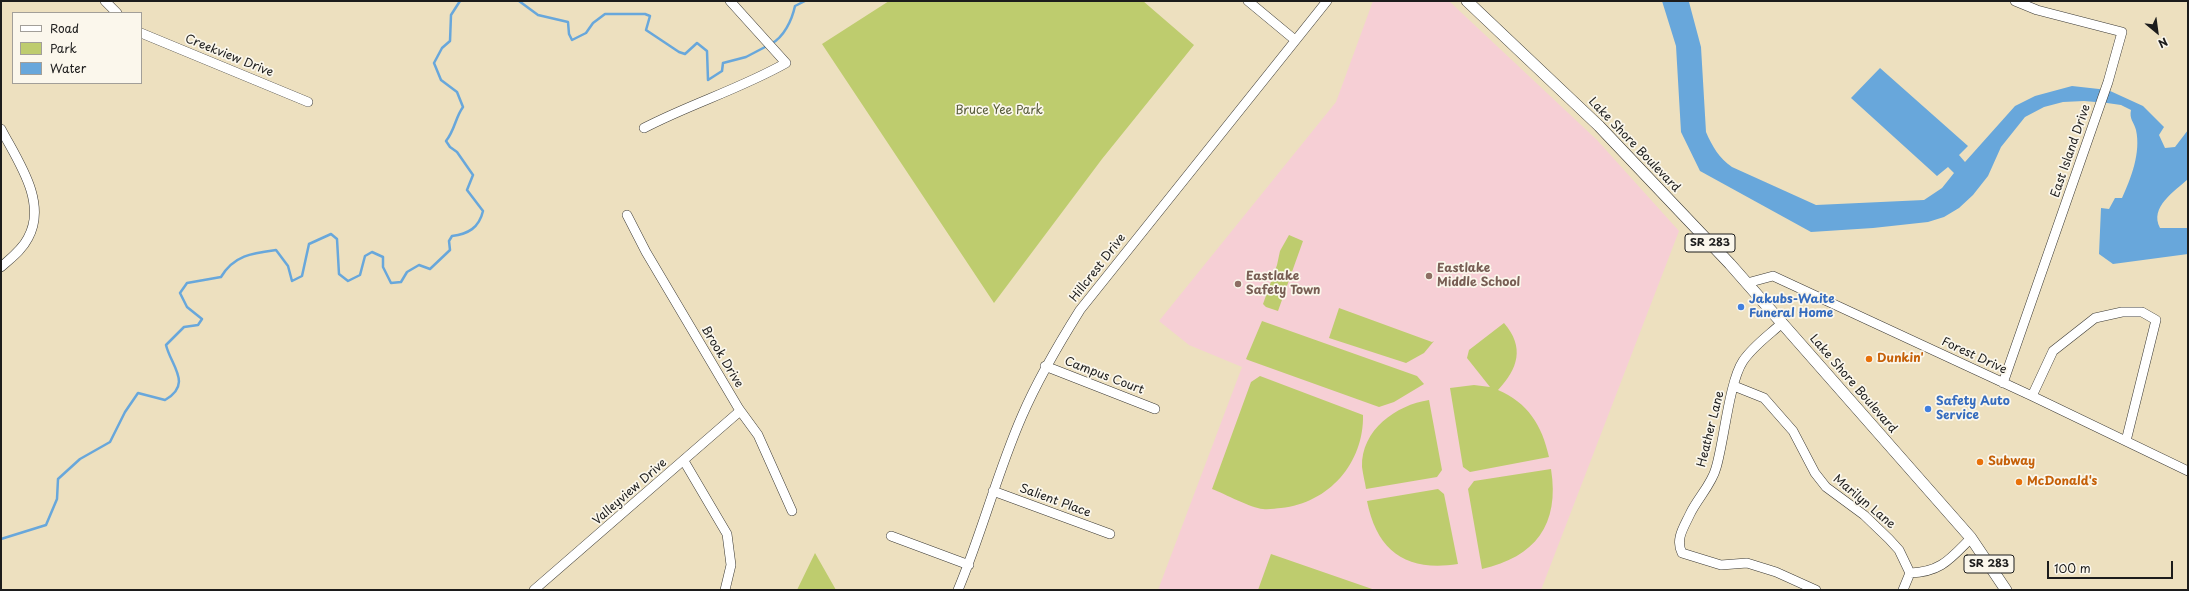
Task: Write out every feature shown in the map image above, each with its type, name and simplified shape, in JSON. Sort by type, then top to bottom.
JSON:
[{"type":"main road","name":"Lake Shore Boulevard","points":[[1467,1],[1599,126],[1747,284],[1971,538],[2006,590]]},
{"type":"street","points":[[105,1],[116,12]]},
{"type":"street","points":[[644,128],[744,85],[786,63],[777,51],[730,1]]},
{"type":"street","points":[[1248,1],[1296,40]]},
{"type":"street","name":"Hillcrest Drive","points":[[958,590],[969,564],[992,491],[1021,417],[1045,366],[1080,310],[1327,1]]},
{"type":"street","name":"East Island Drive","points":[[2003,383],[2108,82],[2122,32],[2037,10],[2015,1]]},
{"type":"street","name":"Creekview Drive","points":[[142,33],[308,102]]},
{"type":"street","points":[[1,129],[29,182],[34,204],[29,238],[19,251],[1,267]]},
{"type":"street","name":"Brook Drive","points":[[627,215],[646,252],[740,411],[758,435],[792,511]]},
{"type":"street","name":"Forest Drive","points":[[1747,284],[1773,276],[2032,396],[2188,471]]},
{"type":"street","points":[[2032,396],[2053,351],[2095,318],[2122,312],[2142,312],[2156,320],[2126,441]]},
{"type":"street","name":"Heather Lane","points":[[1782,323],[1758,344],[1742,362],[1734,386],[1716,470],[1695,503],[1679,539],[1679,546],[1682,553],[1721,565],[1747,563],[1776,572],[1816,590]]},
{"type":"street","name":"Campus Court","points":[[1045,366],[1155,409]]},
{"type":"street","name":"Marilyn Lane","points":[[1734,386],[1764,398],[1793,431],[1815,473],[1826,487],[1864,515],[1889,539],[1899,550],[1910,573]]},
{"type":"street","name":"Valleyview Drive","points":[[534,590],[740,411]]},
{"type":"street","points":[[684,461],[727,534],[731,565],[725,590]]},
{"type":"street","name":"Salient Place","points":[[992,491],[1110,534]]},
{"type":"street","points":[[891,536],[969,564]]},
{"type":"street","points":[[1903,590],[1910,573],[1924,573],[1938,568],[1971,538]]},
{"type":"shaded area","name":"Eastlake Middle School","points":[[1373,1],[1449,1],[1597,140],[1679,231],[1541,590],[1158,590],[1242,367],[1189,345],[1159,321],[1336,102]]},
{"type":"green space","name":"Bruce Yee Park","points":[[889,1],[1143,1],[1194,45],[1102,159],[994,303],[822,44]]},
{"type":"green space","points":[[1289,235],[1303,241],[1278,311],[1266,307],[1263,304],[1277,265],[1280,251]]},
{"type":"green space","points":[[1339,308],[1432,342],[1434,341],[1424,353],[1406,363],[1329,338]]},
{"type":"green space","points":[[1262,321],[1417,376],[1424,384],[1394,402],[1379,407],[1248,360],[1246,359]]},
{"type":"green space","points":[[1504,323],[1511,332],[1517,349],[1514,366],[1505,382],[1498,390],[1518,401],[1532,416],[1538,425],[1549,457],[1470,472],[1463,467],[1450,388],[1474,385],[1490,387],[1467,358],[1469,350]]},
{"type":"green space","points":[[1260,376],[1363,415],[1362,433],[1357,449],[1350,464],[1340,478],[1328,489],[1314,498],[1298,505],[1263,509],[1245,504],[1212,489],[1251,382]]},
{"type":"green space","points":[[1429,400],[1442,470],[1437,477],[1366,489],[1362,467],[1363,454],[1367,442],[1374,431],[1393,414],[1404,407]]},
{"type":"green space","points":[[1551,469],[1553,489],[1551,507],[1547,522],[1540,536],[1529,547],[1516,556],[1501,564],[1482,569],[1468,489],[1474,481]]},
{"type":"green space","points":[[1438,489],[1444,494],[1458,564],[1440,566],[1424,565],[1409,561],[1397,555],[1378,533],[1367,501]]},
{"type":"green space","points":[[815,553],[836,590],[797,590]]},
{"type":"green space","points":[[1271,554],[1375,590],[1258,590]]},
{"type":"water","points":[[1662,1],[1689,2],[1701,47],[1706,132],[1716,151],[1723,160],[1732,167],[1816,205],[1924,200],[1942,188],[1954,173],[1948,167],[1937,176],[1851,98],[1880,68],[1968,146],[1959,155],[1965,162],[2015,106],[2035,96],[2072,86],[2108,90],[2143,106],[2164,127],[2159,135],[2165,148],[2175,147],[2188,130],[2188,179],[2165,200],[2158,213],[2158,220],[2160,228],[2188,228],[2188,254],[2113,264],[2099,254],[2101,208],[2109,209],[2115,198],[2122,198],[2134,165],[2137,139],[2136,130],[2131,116],[2131,110],[2121,105],[2084,101],[2063,102],[2044,107],[2025,117],[2001,147],[1988,176],[1973,195],[1959,208],[1944,217],[1928,222],[1873,228],[1811,232],[1700,171],[1681,132],[1676,46]]},
{"type":"waterway","points":[[1,539],[46,525],[57,499],[58,479],[80,459],[110,442],[125,412],[138,393],[165,400],[178,388],[178,374],[166,345],[184,327],[198,325],[202,319],[187,307],[180,293],[187,283],[221,277],[232,264],[245,256],[276,250],[288,266],[292,281],[302,276],[309,244],[331,234],[337,239],[339,274],[348,281],[360,275],[365,256],[372,252],[383,257],[383,267],[391,283],[401,282],[407,272],[419,265],[430,269],[450,250],[449,241],[452,236],[468,232],[476,226],[483,211],[467,190],[473,175],[457,152],[450,147],[446,141],[463,107],[457,92],[441,80],[434,63],[442,48],[450,41],[451,15],[460,1]]},
{"type":"waterway","points":[[519,1],[538,15],[568,22],[569,34],[572,40],[586,33],[593,23],[605,14],[645,14],[650,16],[646,30],[679,52],[685,54],[697,43],[707,51],[708,80],[722,71],[723,63],[746,57],[767,46]]},
{"type":"waterway","points":[[771,44],[784,33],[792,17],[795,6],[805,1]]},
{"type":"place","name":"Eastlake Middle School","points":[[1429,276]]},
{"type":"place","name":"Eastlake Safety Town","points":[[1238,284]]},
{"type":"place","name":"Jakubs-Waite Funeral Home","points":[[1741,307]]},
{"type":"place","name":"Dunkin'","points":[[1869,359]]},
{"type":"place","name":"Safety Auto Service","points":[[1928,409]]},
{"type":"place","name":"Subway","points":[[1980,462]]},
{"type":"place","name":"McDonald's","points":[[2019,482]]}]
